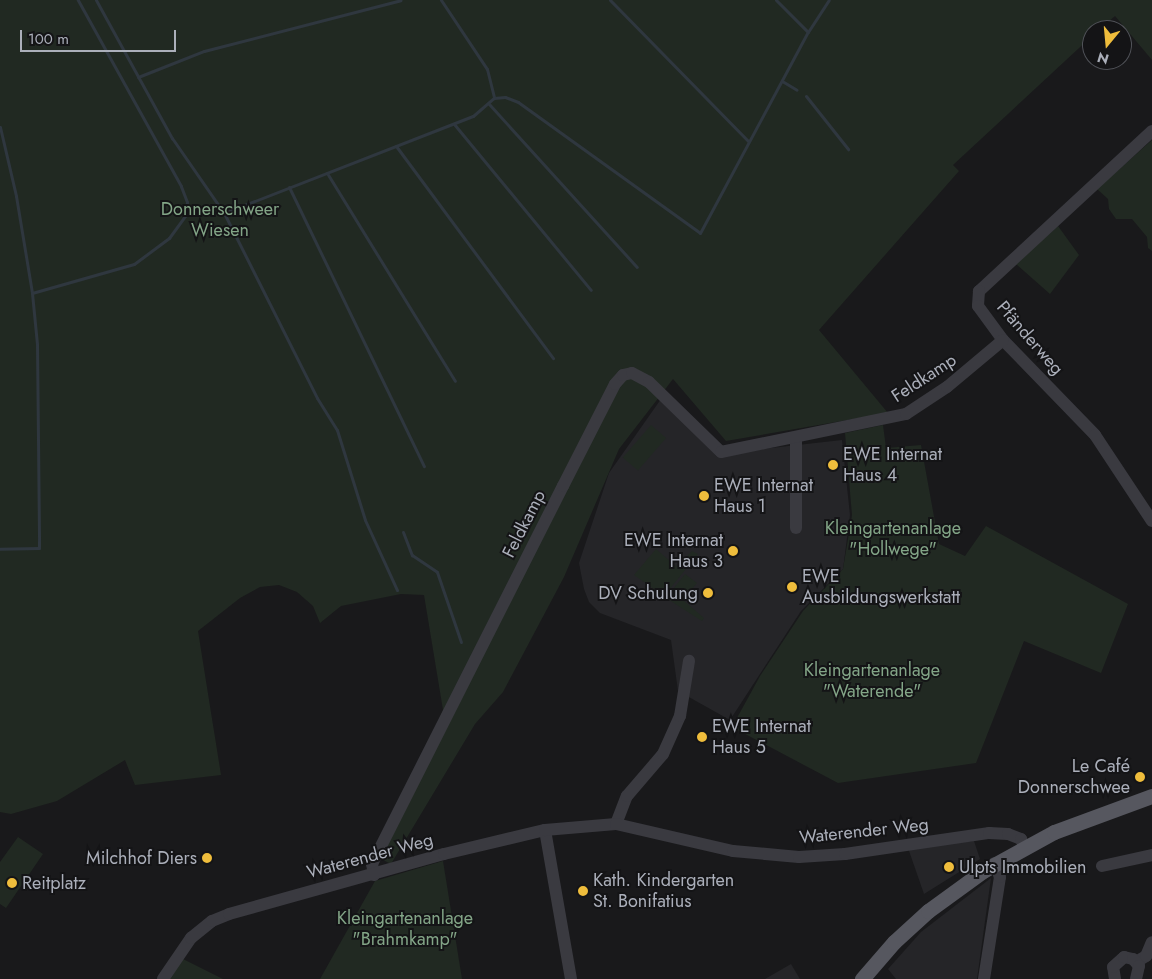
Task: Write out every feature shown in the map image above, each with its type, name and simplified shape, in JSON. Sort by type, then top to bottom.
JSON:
[{"type":"main road","points":[[862,979],[894,942],[928,911],[994,863],[1024,846],[1086,819],[1152,797]]},
{"type":"street","name":"Pfänderweg","points":[[1152,131],[979,291],[978,306],[1003,340],[1095,435],[1152,521]]},
{"type":"street","name":"Feldkamp","points":[[374,875],[372,864],[615,384],[623,376],[632,373],[639,375],[721,452],[906,414],[946,388],[1003,340]]},
{"type":"street","points":[[796,438],[796,528]]},
{"type":"street","points":[[616,824],[627,796],[663,754],[680,716],[689,662]]},
{"type":"street","name":"Waterender Weg","points":[[163,979],[191,938],[212,922],[279,899],[545,830],[616,824],[733,851],[799,857],[845,854],[989,833],[1008,834],[1021,839],[1024,846]]},
{"type":"street","points":[[545,830],[571,979]]},
{"type":"street","points":[[1102,866],[1152,855]]},
{"type":"street","points":[[984,979],[1000,877],[994,863]]},
{"type":"street","points":[[1136,962],[1146,956],[1152,942]]},
{"type":"street","points":[[1116,979],[1113,968],[1119,959],[1129,957],[1136,962],[1140,970],[1136,979]]},
{"type":"shaded area","points":[[661,399],[717,454],[842,440],[850,515],[843,569],[801,611],[730,720],[678,691],[671,640],[600,613],[589,602],[584,589],[579,563],[609,473]]},
{"type":"shaded area","points":[[974,841],[980,859],[924,894],[908,848]]},
{"type":"shaded area","points":[[991,878],[977,979],[896,979],[888,969],[921,932]]},
{"type":"shaded area","points":[[791,964],[800,979],[765,979]]},
{"type":"green space","name":"Donnerschweer Wiesen","points":[[0,0],[1152,0],[1152,60],[1132,36],[1132,20],[1118,20],[1115,16],[1110,20],[1082,20],[1082,45],[953,165],[959,171],[819,330],[888,413],[726,441],[673,379],[619,449],[564,577],[503,692],[475,724],[391,864],[379,858],[443,710],[424,595],[401,594],[341,606],[320,623],[313,606],[297,592],[279,585],[260,587],[240,598],[198,631],[221,775],[135,785],[125,760],[57,801],[11,814],[0,812]]},
{"type":"green space","points":[[1152,140],[1152,251],[1148,248],[1147,237],[1132,219],[1116,219],[1109,209],[1108,199],[1097,189]]},
{"type":"green space","points":[[1058,226],[1079,255],[1050,294],[1016,264]]},
{"type":"green space","points":[[651,425],[666,438],[638,471],[623,457]]},
{"type":"green space","points":[[883,425],[886,448],[921,445],[939,544],[965,556],[986,526],[1128,604],[1101,673],[1024,641],[976,763],[838,783],[732,727],[760,676],[803,611],[843,569],[852,515],[845,433]]},
{"type":"green space","points":[[656,549],[677,567],[692,551],[698,554],[664,596],[634,575]]},
{"type":"green space","points":[[685,574],[697,583],[683,600],[704,618],[702,621],[666,598]]},
{"type":"green space","name":"Reitplatz","points":[[18,837],[43,854],[6,908],[0,904],[0,862]]},
{"type":"green space","name":"Kleingartenanlage \"Brahmkamp\"","points":[[443,861],[462,979],[320,979],[375,881]]},
{"type":"green space","points":[[181,958],[223,979],[167,979]]},
{"type":"waterway","points":[[32,293],[134,264],[169,238],[186,215],[187,202],[181,186],[78,0]]},
{"type":"waterway","points":[[96,0],[172,138],[224,213],[317,398],[337,430],[365,520],[397,590]]},
{"type":"waterway","points":[[138,77],[204,51],[401,0]]},
{"type":"waterway","points":[[441,0],[487,69],[494,98],[505,97],[518,102],[700,233],[808,32],[829,0]]},
{"type":"waterway","points":[[610,0],[748,141]]},
{"type":"waterway","points":[[776,0],[808,32]]},
{"type":"waterway","points":[[782,81],[797,90]]},
{"type":"waterway","points":[[806,96],[848,149]]},
{"type":"waterway","points":[[224,213],[473,116],[494,98]]},
{"type":"waterway","points":[[489,104],[637,267]]},
{"type":"waterway","points":[[454,124],[591,290]]},
{"type":"waterway","points":[[0,127],[16,196],[32,293],[37,344],[39,541],[39,548],[0,549]]},
{"type":"waterway","points":[[396,146],[553,358]]},
{"type":"waterway","points":[[327,173],[455,381]]},
{"type":"waterway","points":[[289,187],[424,466]]},
{"type":"waterway","points":[[403,532],[412,555],[437,572],[461,642]]},
{"type":"place","name":"EWE Internat Haus 4","points":[[833,465]]},
{"type":"place","name":"EWE Internat Haus 1","points":[[704,496]]},
{"type":"place","name":"EWE Internat Haus 3","points":[[733,551]]},
{"type":"place","name":"EWE Ausbildungswerkstatt","points":[[792,587]]},
{"type":"place","name":"DV Schulung","points":[[708,593]]},
{"type":"place","name":"EWE Internat Haus 5","points":[[702,737]]},
{"type":"place","name":"Le Café Donnerschwee","points":[[1140,777]]},
{"type":"place","name":"Milchhof Diers","points":[[207,858]]},
{"type":"place","name":"Ulpts Immobilien","points":[[949,867]]},
{"type":"place","name":"Reitplatz","points":[[12,883]]},
{"type":"place","name":"Kath. Kindergarten St. Bonifatius","points":[[583,891]]},
{"type":"park label","name":"Kleingartenanlage \"Hollwege\"","points":[[893,539]]},
{"type":"park label","name":"Kleingartenanlage \"Waterende\"","points":[[872,681]]}]
